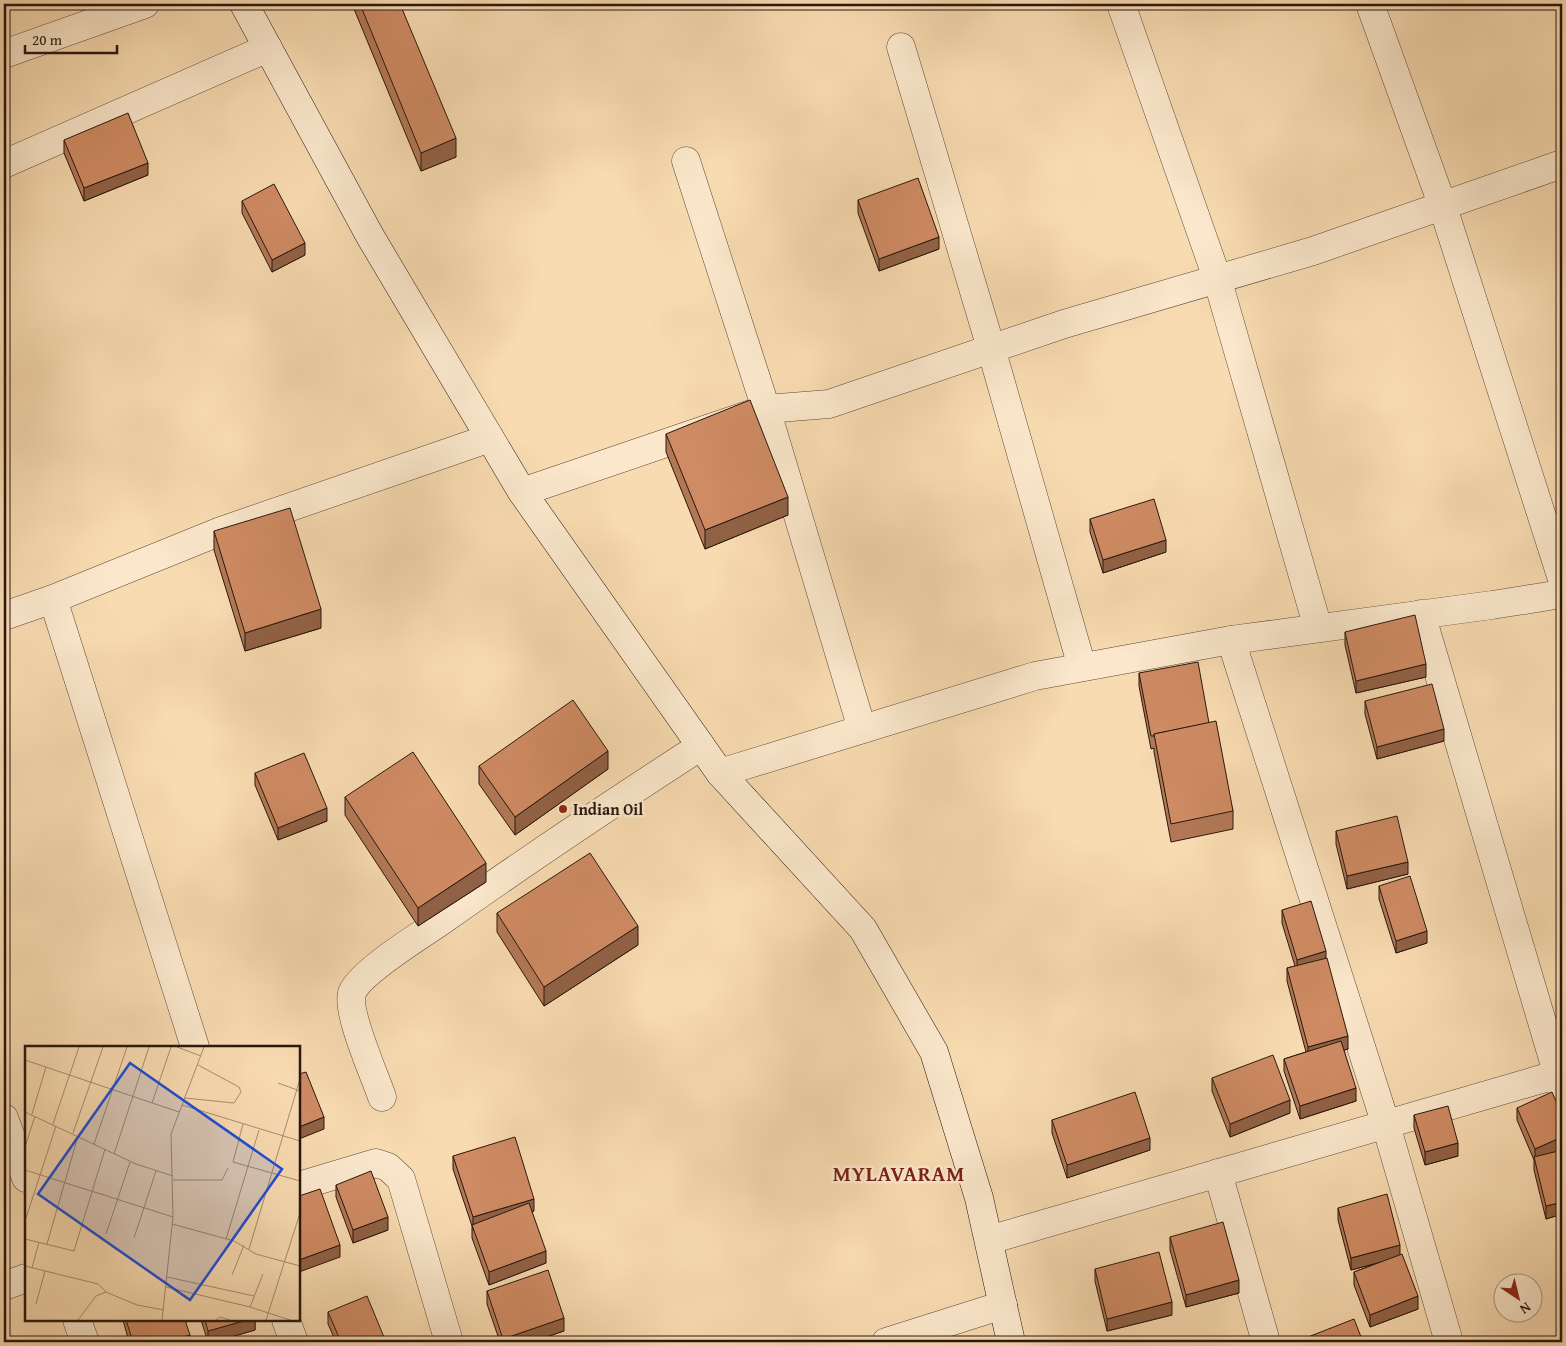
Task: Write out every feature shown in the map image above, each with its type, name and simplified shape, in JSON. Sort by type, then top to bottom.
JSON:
[{"type":"street","points":[[4,54],[145,4]]},
{"type":"street","points":[[244,4],[370,236],[522,492],[720,773],[863,929],[934,1052],[979,1198],[1012,1342]]},
{"type":"street","points":[[1121,4],[1217,278],[1318,628]]},
{"type":"street","points":[[1370,4],[1442,204],[1562,579]]},
{"type":"street","points":[[900,47],[991,348],[1082,667]]},
{"type":"street","points":[[4,164],[268,48]]},
{"type":"street","points":[[686,161],[766,409],[862,729]]},
{"type":"street","points":[[522,492],[766,409],[829,404],[991,348],[1217,278],[1313,251],[1442,204],[1562,164]]},
{"type":"street","points":[[4,616],[53,599],[221,531],[490,438]]},
{"type":"street","points":[[720,773],[1035,676],[1231,640],[1562,594]]},
{"type":"street","points":[[53,599],[196,1046]]},
{"type":"street","points":[[989,1240],[1386,1125],[1561,1079],[1421,614]]},
{"type":"street","points":[[1231,640],[1386,1125],[1449,1342]]},
{"type":"street","points":[[382,1097],[353,1016],[352,994],[359,982],[388,959],[560,838],[702,746]]},
{"type":"street","points":[[4,1118],[25,1175]]},
{"type":"street","points":[[300,1186],[376,1163],[388,1167],[401,1179],[449,1342]]},
{"type":"street","points":[[1218,1173],[1266,1342]]},
{"type":"street","points":[[4,1286],[25,1278]]},
{"type":"street","points":[[886,1342],[1003,1305]]},
{"type":"street","points":[[77,1321],[85,1342]]},
{"type":"street","points":[[286,1321],[294,1342]]},
{"type":"building","points":[[360,4],[400,4],[456,138],[421,153]]},
{"type":"building","points":[[128,113],[148,163],[84,188],[64,140]]},
{"type":"building","points":[[918,178],[939,237],[879,259],[858,200]]},
{"type":"building","points":[[274,184],[305,243],[272,260],[242,201]]},
{"type":"building","points":[[750,400],[788,497],[705,530],[666,434]]},
{"type":"building","points":[[1154,499],[1166,540],[1103,560],[1090,519]]},
{"type":"building","points":[[290,508],[321,609],[245,633],[214,531]]},
{"type":"building","points":[[1415,615],[1426,664],[1356,681],[1345,632]]},
{"type":"building","points":[[1198,662],[1209,723],[1151,736],[1139,673]]},
{"type":"building","points":[[1432,684],[1444,729],[1377,747],[1365,701]]},
{"type":"building","points":[[573,700],[608,751],[515,817],[479,766]]},
{"type":"building","points":[[1216,721],[1233,811],[1171,824],[1154,734]]},
{"type":"building","points":[[413,752],[486,863],[418,908],[345,797]]},
{"type":"building","points":[[304,753],[327,808],[278,828],[255,773]]},
{"type":"building","points":[[1397,816],[1408,862],[1347,876],[1336,831]]},
{"type":"building","points":[[590,853],[638,926],[544,987],[497,913]]},
{"type":"building","points":[[1410,876],[1427,931],[1396,941],[1379,886]]},
{"type":"building","points":[[1311,901],[1326,951],[1297,960],[1282,910]]},
{"type":"building","points":[[1327,958],[1348,1036],[1308,1047],[1287,968]]},
{"type":"building","points":[[1341,1041],[1356,1088],[1300,1106],[1284,1059]]},
{"type":"building","points":[[1273,1055],[1290,1100],[1230,1124],[1212,1078]]},
{"type":"building","points":[[306,1072],[324,1117],[300,1127],[300,1074]]},
{"type":"building","points":[[1135,1092],[1150,1138],[1067,1165],[1052,1120]]},
{"type":"building","points":[[1552,1092],[1562,1115],[1562,1137],[1535,1149],[1517,1108]]},
{"type":"building","points":[[1448,1106],[1458,1143],[1425,1152],[1414,1115]]},
{"type":"building","points":[[515,1137],[534,1199],[473,1217],[453,1156]]},
{"type":"building","points":[[1562,1150],[1562,1202],[1546,1206],[1534,1157]]},
{"type":"building","points":[[371,1171],[388,1217],[353,1230],[336,1185]]},
{"type":"building","points":[[320,1189],[340,1245],[300,1260],[300,1196]]},
{"type":"building","points":[[1387,1194],[1400,1245],[1351,1258],[1338,1208]]},
{"type":"building","points":[[529,1203],[546,1251],[489,1272],[472,1225]]},
{"type":"building","points":[[1223,1222],[1239,1280],[1186,1295],[1170,1237]]},
{"type":"building","points":[[1159,1252],[1172,1302],[1107,1319],[1095,1269]]},
{"type":"building","points":[[1402,1254],[1418,1296],[1370,1315],[1354,1272]]},
{"type":"building","points":[[548,1270],[564,1318],[503,1339],[487,1291]]},
{"type":"building","points":[[367,1296],[386,1342],[341,1342],[328,1312]]},
{"type":"building","points":[[1354,1319],[1363,1342],[1310,1342],[1308,1337]]},
{"type":"building","points":[[126,1321],[185,1321],[190,1335],[166,1342],[133,1342]]},
{"type":"building","points":[[205,1321],[243,1321],[208,1331]]},
{"type":"place","name":"Indian Oil","points":[[563,809]]},
{"type":"district","name":"MYLAVARAM","points":[[899,1174]]}]
